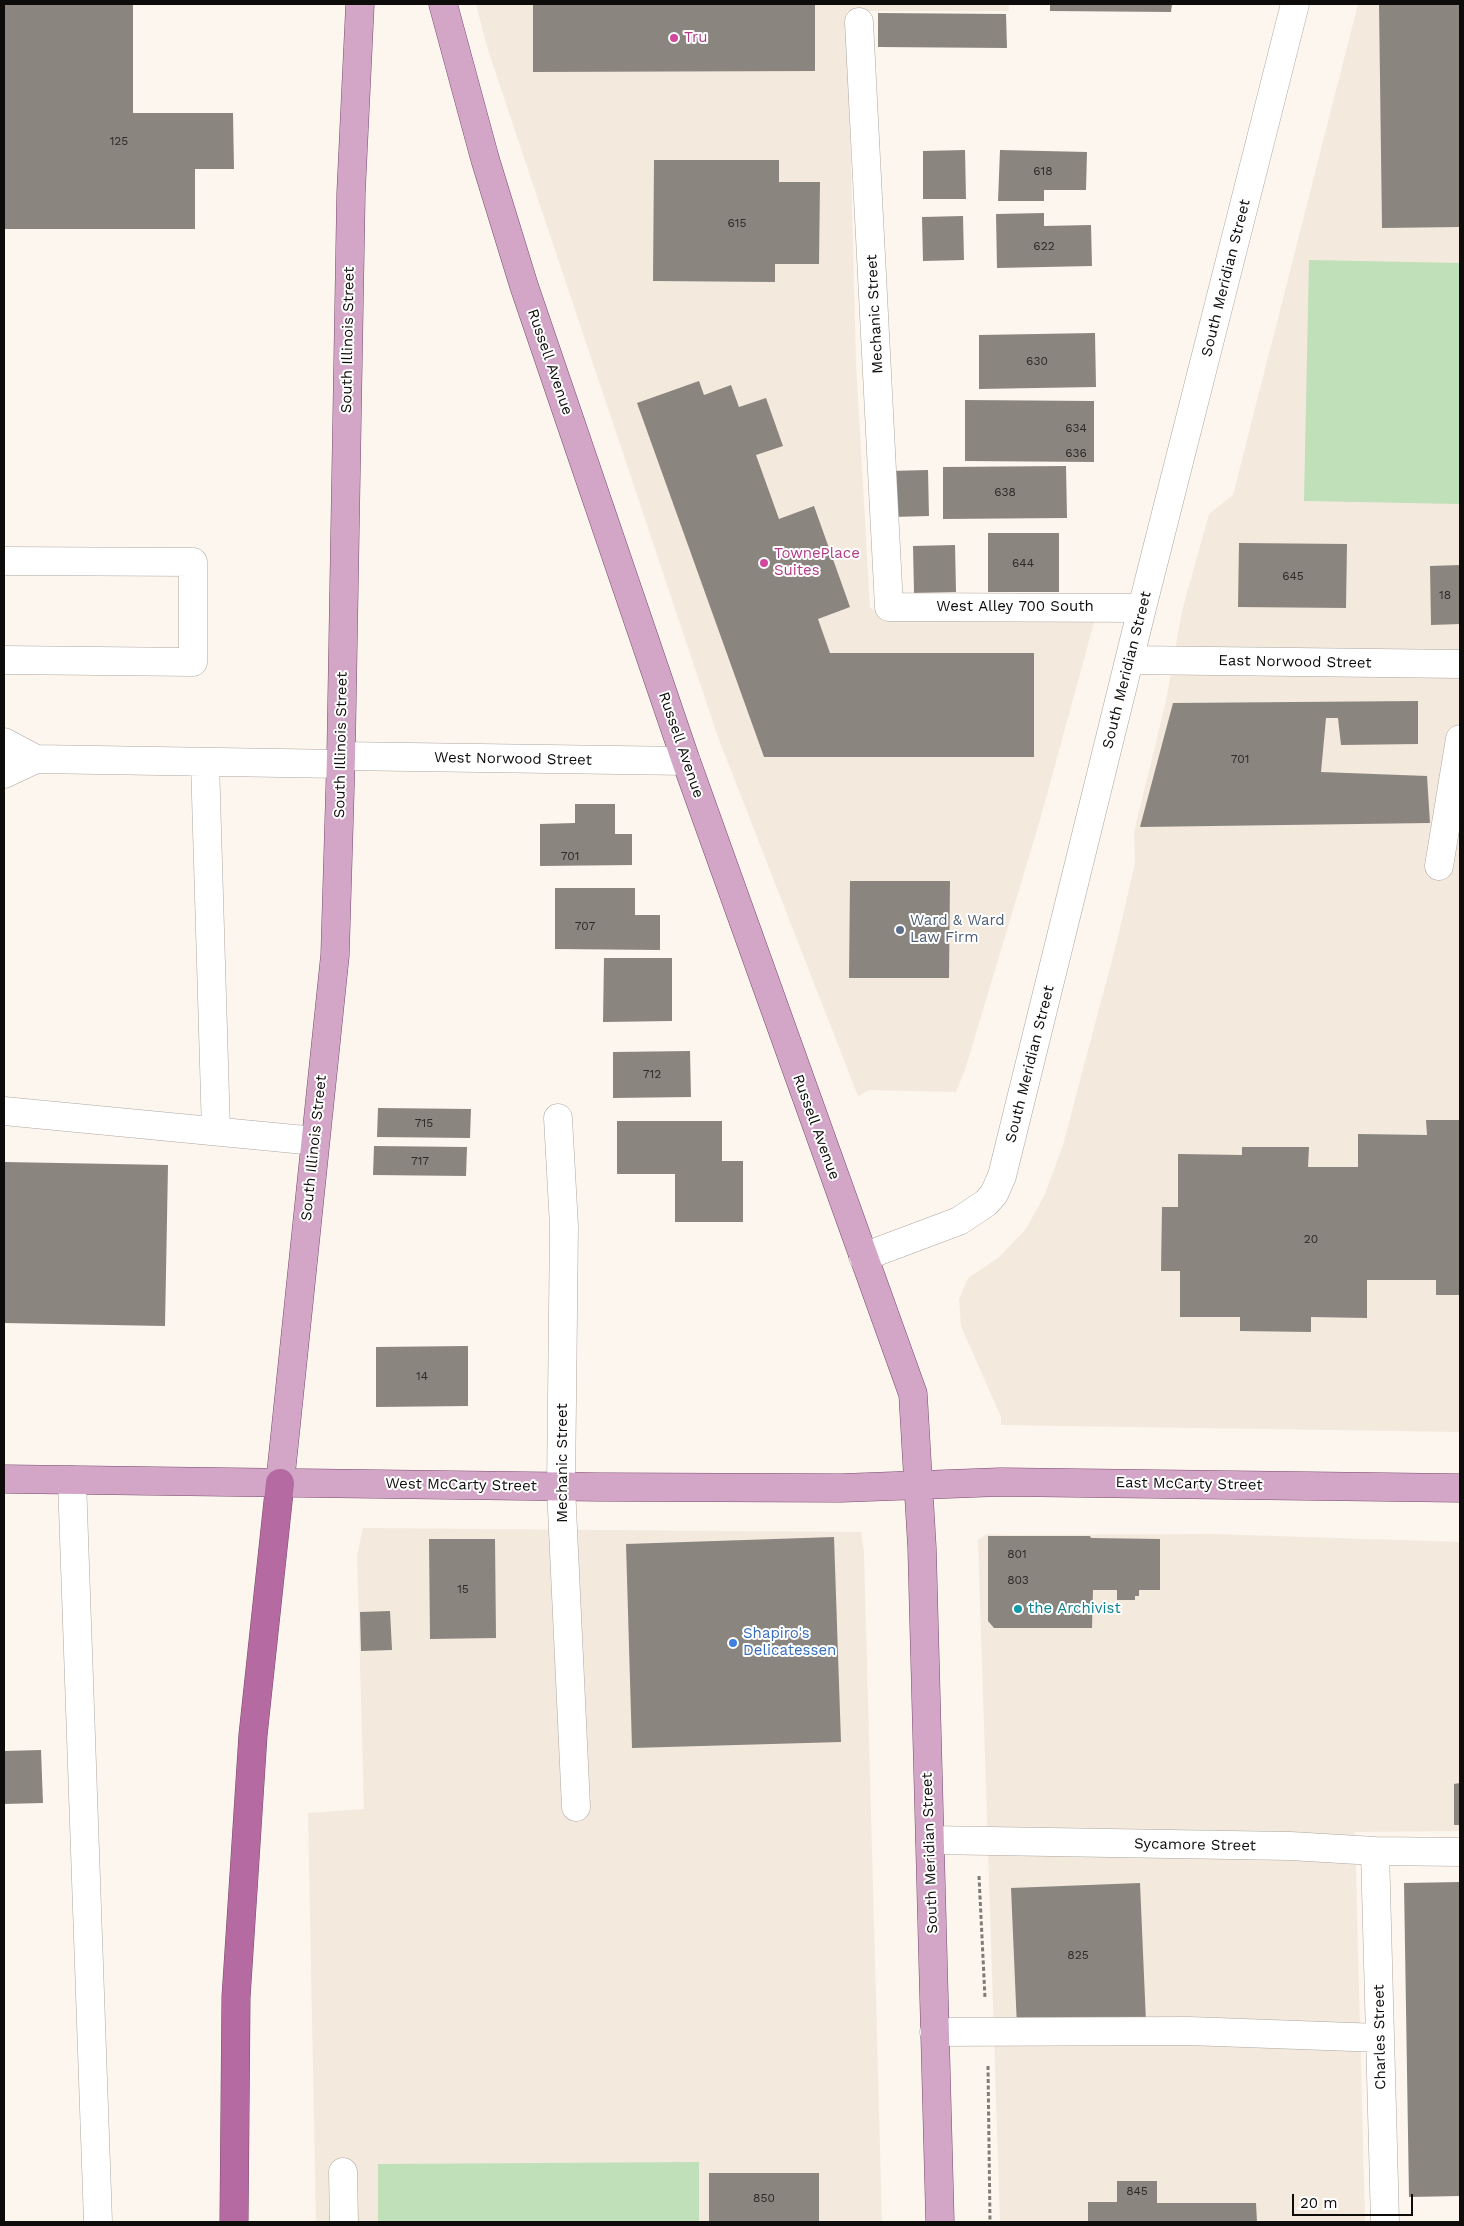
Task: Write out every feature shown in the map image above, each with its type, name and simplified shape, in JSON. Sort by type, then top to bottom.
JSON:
[{"type":"highway","points":[[234,2222],[236,1996],[241,1909],[253,1735],[280,1483]]},
{"type":"main road","name":"South Illinois Street","points":[[280,1483],[335,955],[341,760],[351,193],[360,4]]},
{"type":"main road","name":"Russell Avenue","points":[[444,4],[485,158],[524,286],[686,761],[913,1394],[918,1484]]},
{"type":"main road","name":"West McCarty Street","points":[[4,1479],[841,1488],[918,1484]]},
{"type":"main road","name":"East McCarty Street","points":[[918,1484],[1002,1482],[1460,1488]]},
{"type":"main road","name":"South Meridian Street","points":[[918,1484],[922,1548],[940,2222]]},
{"type":"street","name":"South Meridian Street","points":[[863,1257],[959,1221],[986,1204],[994,1194],[1002,1176],[1142,608],[1295,4]]},
{"type":"street","name":"Mechanic Street","points":[[859,22],[889,607]]},
{"type":"street","points":[[4,561],[194,562],[193,662],[4,660]]},
{"type":"street","name":"West Alley 700 South","points":[[889,607],[1142,608]]},
{"type":"street","name":"East Norwood Street","points":[[1130,660],[1460,664]]},
{"type":"street","points":[[1439,866],[1460,739]]},
{"type":"street","points":[[4,742],[36,759]]},
{"type":"street","name":"West Norwood Street","points":[[36,759],[205,762],[341,760],[686,761]]},
{"type":"street","points":[[4,774],[36,759]]},
{"type":"street","points":[[205,762],[216,1132]]},
{"type":"street","points":[[4,1111],[315,1141]]},
{"type":"street","name":"Mechanic Street","points":[[558,1118],[564,1226],[562,1486],[576,1807]]},
{"type":"street","points":[[72,1480],[98,2222]]},
{"type":"street","name":"Sycamore Street","points":[[930,1840],[1290,1846],[1375,1851],[1460,1852]]},
{"type":"street","name":"Charles Street","points":[[1375,1851],[1385,2222]]},
{"type":"street","points":[[934,2032],[1189,2031],[1380,2038]]},
{"type":"street","points":[[343,2172],[344,2222]]},
{"type":"shaded area","points":[[476,4],[1009,4],[1009,11],[847,11],[856,362],[870,608],[891,617],[1098,608],[1040,820],[965,1070],[956,1092],[870,1090],[858,1096],[718,737],[488,50]]},
{"type":"shaded area","points":[[1358,4],[1460,4],[1460,1432],[1001,1425],[1001,1417],[961,1326],[959,1299],[968,1278],[998,1258],[1026,1229],[1045,1194],[1063,1145],[1116,945],[1135,863],[1134,832],[1166,701],[1182,611],[1209,514],[1233,495]]},
{"type":"shaded area","points":[[363,1528],[861,1532],[864,1553],[882,2222],[316,2222],[308,1813],[364,1809],[357,1555]]},
{"type":"shaded area","points":[[987,1534],[1215,1534],[1460,1542],[1460,1831],[1355,1832],[1365,2222],[1000,2222],[978,1540]]},
{"type":"green space","points":[[1309,260],[1460,263],[1460,504],[1304,501]]},
{"type":"green space","points":[[699,2162],[699,2222],[378,2222],[378,2164]]},
{"type":"building","points":[[4,4],[133,4],[133,113],[233,113],[234,169],[195,169],[195,229],[4,229]]},
{"type":"building","name":"Tru","points":[[533,4],[815,4],[815,71],[533,72]]},
{"type":"building","points":[[1050,4],[1172,4],[1171,12],[1050,11]]},
{"type":"building","points":[[1379,4],[1460,4],[1460,227],[1382,228]]},
{"type":"building","points":[[878,13],[1006,14],[1007,48],[878,47]]},
{"type":"building","points":[[965,150],[966,199],[923,199],[923,151]]},
{"type":"building","points":[[1000,150],[1087,152],[1086,190],[1044,190],[1044,201],[998,201]]},
{"type":"building","points":[[654,160],[779,160],[779,182],[820,182],[819,264],[775,264],[775,282],[653,281]]},
{"type":"building","points":[[1044,213],[1044,226],[1091,225],[1092,266],[997,268],[996,214]]},
{"type":"building","points":[[963,216],[964,260],[923,261],[922,217]]},
{"type":"building","points":[[1095,333],[1096,387],[979,389],[979,335]]},
{"type":"building","name":"TownePlace Suites","points":[[699,381],[704,395],[731,385],[739,407],[766,398],[783,446],[756,455],[779,519],[814,506],[850,607],[818,619],[830,653],[1034,653],[1034,757],[764,757],[637,403]]},
{"type":"building","points":[[965,400],[1094,401],[1094,462],[965,461]]},
{"type":"building","points":[[1066,466],[1067,518],[943,519],[943,467]]},
{"type":"building","points":[[928,470],[929,516],[891,517],[889,471]]},
{"type":"building","points":[[988,533],[1059,533],[1059,592],[988,592]]},
{"type":"building","points":[[1239,543],[1347,544],[1346,608],[1238,607]]},
{"type":"building","points":[[955,545],[956,592],[914,593],[913,546]]},
{"type":"building","points":[[1460,565],[1460,624],[1431,625],[1430,566]]},
{"type":"building","points":[[1418,701],[1418,744],[1341,745],[1338,718],[1326,718],[1321,772],[1427,776],[1430,823],[1140,827],[1173,703]]},
{"type":"building","points":[[575,804],[615,804],[615,834],[632,834],[632,865],[540,866],[540,824],[575,823]]},
{"type":"building","name":"Ward & Ward Law Firm","points":[[850,881],[950,881],[949,978],[849,978]]},
{"type":"building","points":[[555,888],[635,888],[635,915],[660,915],[660,950],[555,949]]},
{"type":"building","points":[[604,958],[672,958],[672,1021],[603,1022]]},
{"type":"building","points":[[690,1051],[691,1097],[613,1098],[613,1052]]},
{"type":"building","points":[[378,1108],[471,1109],[470,1138],[377,1137]]},
{"type":"building","points":[[1426,1120],[1460,1120],[1460,1295],[1436,1295],[1436,1280],[1367,1280],[1367,1318],[1311,1317],[1311,1332],[1240,1331],[1240,1317],[1180,1317],[1180,1271],[1161,1271],[1162,1207],[1178,1207],[1178,1154],[1242,1155],[1242,1147],[1309,1147],[1308,1167],[1358,1167],[1358,1134],[1427,1135]]},
{"type":"building","points":[[617,1121],[722,1121],[722,1161],[743,1161],[743,1222],[675,1222],[675,1174],[617,1174]]},
{"type":"building","points":[[374,1146],[467,1147],[466,1176],[373,1175]]},
{"type":"building","points":[[4,1162],[168,1165],[165,1326],[4,1323]]},
{"type":"building","points":[[468,1346],[468,1406],[376,1407],[376,1347]]},
{"type":"building","points":[[988,1536],[1090,1536],[1091,1538],[1160,1539],[1160,1590],[1139,1590],[1139,1596],[1135,1596],[1135,1600],[1117,1600],[1117,1590],[1093,1590],[1092,1628],[994,1628],[988,1621]]},
{"type":"building","name":"Shapiro's Delicatessen","points":[[834,1537],[841,1742],[632,1748],[626,1544]]},
{"type":"building","points":[[429,1539],[495,1539],[496,1638],[430,1639]]},
{"type":"building","points":[[390,1611],[392,1650],[361,1651],[360,1612]]},
{"type":"building","points":[[41,1750],[43,1803],[4,1804],[4,1751]]},
{"type":"building","points":[[1460,1783],[1460,1825],[1454,1825],[1454,1784]]},
{"type":"building","points":[[1460,1882],[1460,2196],[1409,2197],[1404,1883]]},
{"type":"building","points":[[1140,1883],[1146,2022],[1017,2027],[1011,1888]]},
{"type":"building","points":[[709,2173],[819,2173],[819,2222],[709,2222]]},
{"type":"building","points":[[1117,2181],[1157,2181],[1157,2203],[1256,2203],[1257,2222],[1088,2222],[1088,2202],[1117,2202]]},
{"type":"place","name":"Tru","points":[[674,38]]},
{"type":"place","name":"TownePlace Suites","points":[[764,563]]},
{"type":"place","name":"Ward & Ward Law Firm","points":[[900,930]]},
{"type":"place","name":"the Archivist","points":[[1018,1609]]},
{"type":"place","name":"Shapiro's Delicatessen","points":[[733,1643]]}]
